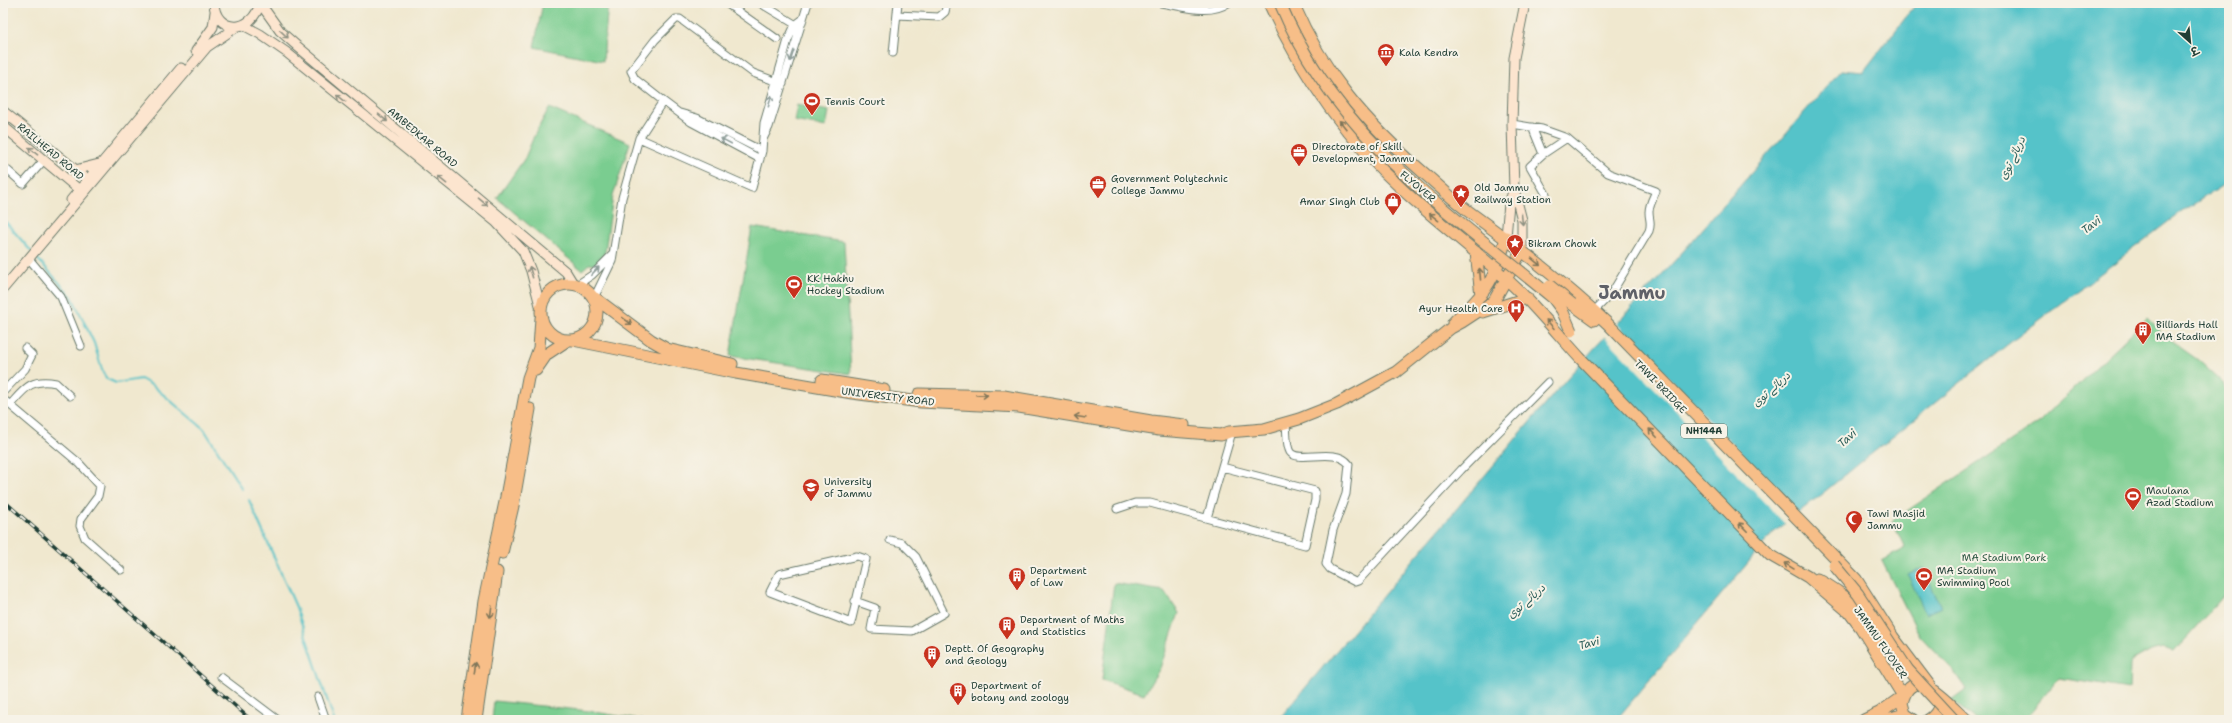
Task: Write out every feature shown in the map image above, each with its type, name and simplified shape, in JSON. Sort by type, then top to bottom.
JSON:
[{"type":"main road","points":[[37,245],[90,181],[207,47],[240,26],[251,22],[257,14],[260,3]]},
{"type":"main road","name":"AMBEDKAR ROAD","points":[[260,3],[280,31],[566,272],[576,285]]},
{"type":"main road","points":[[1269,3],[1299,62],[1342,125],[1404,191],[1476,252],[1527,298],[1576,353],[1770,555],[1808,577],[1854,617],[1903,696]]},
{"type":"main road","name":"FLYOVER","points":[[1280,3],[1306,58],[1351,121],[1401,173],[1553,298],[1562,310],[1571,331],[1576,353]]},
{"type":"main road","name":"FLYOVER","points":[[1285,3],[1310,56],[1330,86],[1355,118],[1382,148],[1405,169],[1572,304],[1594,315]]},
{"type":"main road","points":[[1293,3],[1317,52],[1361,114],[1388,142],[1467,211],[1506,237],[1522,250],[1568,289],[1594,315]]},
{"type":"main road","points":[[1451,328],[1494,301],[1522,250],[1522,220],[1514,189],[1512,124],[1514,58],[1525,3]]},
{"type":"main road","points":[[215,8],[226,24],[240,26],[260,34],[286,52],[496,222],[523,251],[531,271],[541,314],[551,334],[571,340]]},
{"type":"main road","points":[[90,181],[99,164],[205,40],[213,27],[215,8]]},
{"type":"main road","name":"RAILHEAD ROAD","points":[[3,111],[90,181]]},
{"type":"main road","name":"RAILHEAD ROAD","points":[[3,126],[82,192]]},
{"type":"main road","points":[[75,170],[99,164]]},
{"type":"main road","points":[[68,180],[72,199]]},
{"type":"main road","points":[[1451,328],[1456,318],[1481,295],[1496,270],[1506,237],[1508,208],[1514,189]]},
{"type":"main road","points":[[3,289],[30,256],[72,199],[82,192]]},
{"type":"main road","points":[[1454,233],[1462,233],[1481,246],[1491,236],[1486,224]]},
{"type":"main road","points":[[1476,252],[1480,274],[1481,295]]},
{"type":"main road","points":[[3,281],[30,256]]},
{"type":"main road","points":[[467,720],[484,601],[505,502],[528,378],[539,348],[541,314],[546,296],[554,288],[562,284],[576,285],[595,298],[598,310],[594,324],[584,335],[571,340],[547,354],[536,371],[512,506],[496,579],[476,720]]},
{"type":"main road","name":"UNIVERSITY ROAD","points":[[595,298],[671,355]]},
{"type":"main road","points":[[1469,317],[1527,298]]},
{"type":"main road","name":"TAWI BRIDGE","points":[[1594,315],[1807,533]]},
{"type":"main road","name":"UNIVERSITY ROAD","points":[[571,340],[671,355],[800,384],[906,400],[1019,407],[1159,430],[1221,435],[1230,432],[1258,430],[1286,424],[1337,404],[1372,386],[1405,366],[1451,328]]},
{"type":"main road","points":[[1807,533],[1861,584],[1893,637],[1934,689],[1967,720]]},
{"type":"main road","name":"JAMMU FLYOVER","points":[[1807,533],[1858,594],[1908,670],[1954,720]]},
{"type":"main road","name":"JAMMU FLYOVER","points":[[1808,577],[1813,577],[1837,590],[1851,601],[1902,674],[1944,720]]},
{"type":"main road","points":[[1883,720],[1908,718],[1902,702],[1903,696],[1907,689],[1914,685],[1922,684],[1934,689]]},
{"type":"main road","points":[[1928,720],[1937,712],[1939,706],[1934,689]]},
{"type":"main road","points":[[1864,720],[1879,713],[1903,696]]},
{"type":"street","points":[[760,3],[798,27]]},
{"type":"street","points":[[639,138],[752,188],[761,155],[763,139],[767,133],[779,83],[798,27],[808,3]]},
{"type":"street","points":[[893,53],[898,3]]},
{"type":"street","points":[[897,15],[939,17],[945,12],[947,3]]},
{"type":"street","points":[[1161,3],[1205,10],[1219,7],[1228,3]]},
{"type":"street","points":[[729,4],[777,38]]},
{"type":"street","points":[[761,155],[690,122],[635,79],[631,71],[654,40],[676,19],[680,19],[754,72],[779,83]]},
{"type":"street","points":[[595,298],[610,267],[622,198],[639,138],[663,101]]},
{"type":"street","points":[[1512,124],[1552,132],[1567,138],[1608,172],[1656,191],[1650,204],[1649,215],[1651,222],[1649,231],[1611,294],[1594,315]]},
{"type":"street","points":[[1532,127],[1544,154]]},
{"type":"street","points":[[1546,194],[1530,166],[1567,138]]},
{"type":"street","points":[[3,166],[23,184],[44,160]]},
{"type":"street","points":[[576,285],[592,275],[612,255]]},
{"type":"street","points":[[30,256],[61,297],[81,346]]},
{"type":"street","points":[[3,392],[30,362],[32,355],[25,348]]},
{"type":"street","points":[[10,405],[29,384],[34,382],[56,383],[70,396]]},
{"type":"street","points":[[1286,424],[1289,450],[1292,454],[1300,457],[1314,455],[1340,457],[1349,464],[1346,494],[1333,530],[1326,564],[1330,569],[1353,582],[1357,582],[1461,470],[1548,382]]},
{"type":"street","points":[[3,399],[78,463],[100,486],[98,496],[80,519],[80,526],[86,538],[121,570]]},
{"type":"street","points":[[1207,518],[1222,467],[1230,432]]},
{"type":"street","points":[[1117,510],[1130,504],[1143,502],[1305,545],[1315,500],[1315,491],[1222,467]]},
{"type":"street","points":[[855,601],[875,608],[871,629],[912,631],[944,613],[916,558],[902,543],[890,540]]},
{"type":"street","points":[[857,556],[866,559],[855,601],[851,623],[770,592],[779,574],[857,556]]},
{"type":"street","points":[[221,677],[278,720]]},
{"type":"street","points":[[318,697],[326,720]]},
{"type":"green space","points":[[543,3],[608,3],[603,61],[534,47]]},
{"type":"green space","name":"Tennis Court","points":[[797,105],[829,111],[826,127],[794,121]]},
{"type":"green space","points":[[549,108],[630,143],[613,196],[605,252],[598,265],[589,264],[582,270],[497,198],[525,158],[534,136]]},
{"type":"green space","name":"KK Hakhu Hockey Stadium","points":[[752,227],[844,242],[851,374],[730,356]]},
{"type":"green space","name":"MA Stadium Park","points":[[2147,318],[2167,338],[2198,360],[2223,383],[2229,401],[2229,590],[2174,651],[2163,648],[2150,651],[2134,660],[2130,666],[2129,689],[2059,678],[2024,720],[1976,720],[1951,700],[1966,689],[1951,668],[1920,636],[1882,561],[1905,548],[1892,521],[2039,422]]},
{"type":"green space","points":[[1114,583],[1164,591],[1179,613],[1160,668],[1144,694],[1102,680]]},
{"type":"green space","points":[[494,701],[589,711],[642,720],[492,720]]},
{"type":"water","points":[[1917,3],[2229,3],[2229,181],[2177,215],[2007,345],[1773,533],[1616,720],[1278,720],[1568,377],[1679,256],[1841,70],[1863,72]]},
{"type":"water","name":"MA Stadium Swimming Pool","points":[[1923,568],[1941,607],[1926,614],[1908,575]]},
{"type":"pier","points":[[1615,322],[1800,514],[1786,525],[1603,335]]},
{"type":"waterway","points":[[3,219],[31,251]]},
{"type":"waterway","points":[[35,256],[72,297],[94,343],[103,373],[107,379],[116,383],[141,379],[153,386],[204,429],[242,489]]},
{"type":"waterway","points":[[249,500],[296,607],[334,720]]},
{"type":"railway","points":[[3,500],[251,720]]},
{"type":"place","name":"Kala Kendra","points":[[1386,67]]},
{"type":"place","name":"Tennis Court","points":[[812,116]]},
{"type":"place","name":"Directorate of Skill Development, Jammu","points":[[1299,167]]},
{"type":"place","name":"Government Polytechnic College Jammu","points":[[1098,199]]},
{"type":"place","name":"Old Jammu Railway Station","points":[[1461,208]]},
{"type":"place","name":"Amar Singh Club","points":[[1393,216]]},
{"type":"place","name":"Bikram Chowk","points":[[1515,258]]},
{"type":"place","name":"KK Hakhu Hockey Stadium","points":[[794,299]]},
{"type":"place","name":"Ayur Health Care","points":[[1516,323]]},
{"type":"place","name":"Billiards Hall MA Stadium","points":[[2143,345]]},
{"type":"place","name":"University of Jammu","points":[[811,502]]},
{"type":"place","name":"Maulana Azad Stadium","points":[[2133,511]]},
{"type":"place","name":"Tawi Masjid Jammu","points":[[1854,534]]},
{"type":"place","name":"Department of Law","points":[[1017,591]]},
{"type":"place","name":"MA Stadium Swimming Pool","points":[[1924,591]]},
{"type":"place","name":"Department of Maths and Statistics","points":[[1007,640]]},
{"type":"place","name":"Deptt. Of Geography and Geology","points":[[932,669]]},
{"type":"place","name":"Department of botany and zoology","points":[[958,706]]},
{"type":"district","name":"Jammu","points":[[1632,293]]},
{"type":"water label","name":"دریائے توی","points":[[2012,158]]},
{"type":"water label","name":"Tavi","points":[[2091,225]]},
{"type":"water label","name":"دریائے توی","points":[[1771,389]]},
{"type":"water label","name":"Tavi","points":[[1847,438]]},
{"type":"water label","name":"دریائے توی","points":[[1526,601]]},
{"type":"water label","name":"Tavi","points":[[1589,643]]}]
